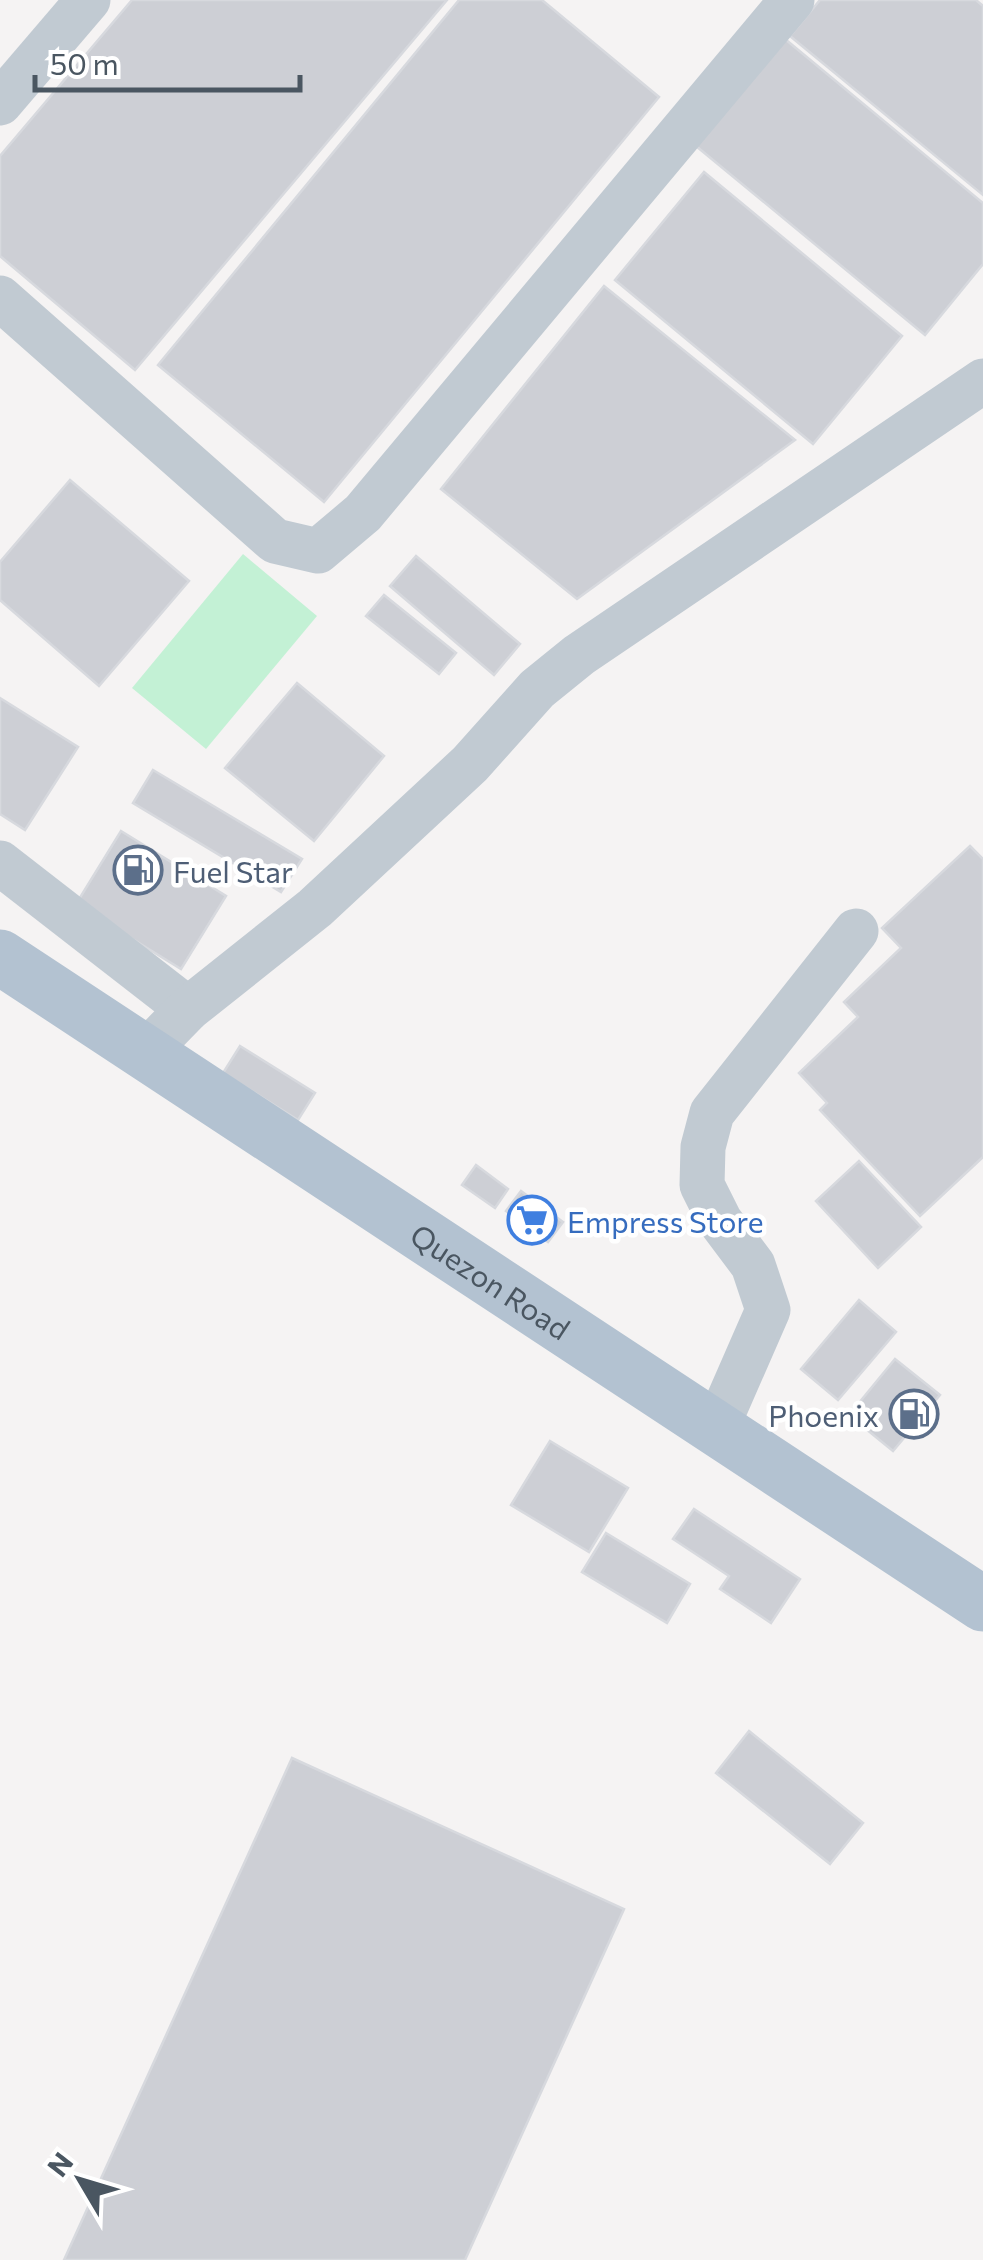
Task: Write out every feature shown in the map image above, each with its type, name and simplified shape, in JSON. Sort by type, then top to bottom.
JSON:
[{"type":"main road","name":"Quezon Road","points":[[0,957],[983,1604]]},
{"type":"street","points":[[0,103],[88,0]]},
{"type":"street","points":[[0,298],[275,541],[318,551],[362,513],[792,0]]},
{"type":"street","points":[[146,1052],[188,1009],[314,908],[470,764],[537,689],[579,654],[983,380]]},
{"type":"street","points":[[0,863],[188,1009]]},
{"type":"street","points":[[716,1429],[768,1310],[753,1265],[720,1221],[702,1185],[703,1146],[712,1113],[856,931]]},
{"type":"green space","points":[[243,554],[317,616],[206,749],[132,688]]},
{"type":"building","points":[[132,0],[447,0],[135,370],[0,256],[0,156]]},
{"type":"building","points":[[459,0],[542,0],[659,97],[324,502],[158,365]]},
{"type":"building","points":[[820,0],[976,0],[983,6],[983,195],[790,36]]},
{"type":"building","points":[[785,39],[983,203],[983,264],[925,335],[696,146]]},
{"type":"building","points":[[704,172],[902,336],[813,444],[615,280]]},
{"type":"building","points":[[604,286],[795,440],[577,599],[441,489]]},
{"type":"building","points":[[70,480],[189,581],[99,686],[0,600],[0,562]]},
{"type":"building","points":[[416,556],[520,644],[494,675],[390,586]]},
{"type":"building","points":[[384,595],[456,653],[439,674],[366,616]]},
{"type":"building","points":[[297,683],[384,756],[314,841],[225,768]]},
{"type":"building","points":[[0,698],[78,747],[25,830],[0,814]]},
{"type":"building","points":[[153,770],[302,859],[281,892],[133,803]]},
{"type":"building","points":[[121,831],[226,896],[181,969],[76,904]]},
{"type":"building","points":[[970,846],[983,859],[983,1157],[920,1216],[820,1110],[827,1103],[799,1073],[858,1017],[844,1002],[901,948],[882,928]]},
{"type":"building","points":[[240,1046],[315,1093],[298,1120],[223,1073]]},
{"type":"building","points":[[859,1161],[921,1227],[878,1268],[816,1201]]},
{"type":"building","points":[[476,1165],[508,1189],[495,1208],[462,1185]]},
{"type":"building","points":[[521,1191],[563,1222],[548,1242],[506,1211]]},
{"type":"building","points":[[859,1300],[896,1332],[838,1400],[801,1369]]},
{"type":"building","points":[[895,1359],[940,1395],[893,1451],[849,1415]]},
{"type":"building","points":[[550,1441],[628,1488],[589,1552],[511,1505]]},
{"type":"building","points":[[694,1509],[800,1579],[771,1623],[720,1589],[729,1576],[673,1539]]},
{"type":"building","points":[[606,1533],[690,1584],[667,1623],[582,1572]]},
{"type":"building","points":[[749,1731],[863,1823],[830,1864],[716,1773]]},
{"type":"building","points":[[292,1758],[624,1909],[465,2260],[64,2260]]},
{"type":"place","name":"Fuel Star","points":[[138,870]]},
{"type":"place","name":"Empress Store","points":[[532,1220]]},
{"type":"place","name":"Phoenix","points":[[914,1414]]}]
